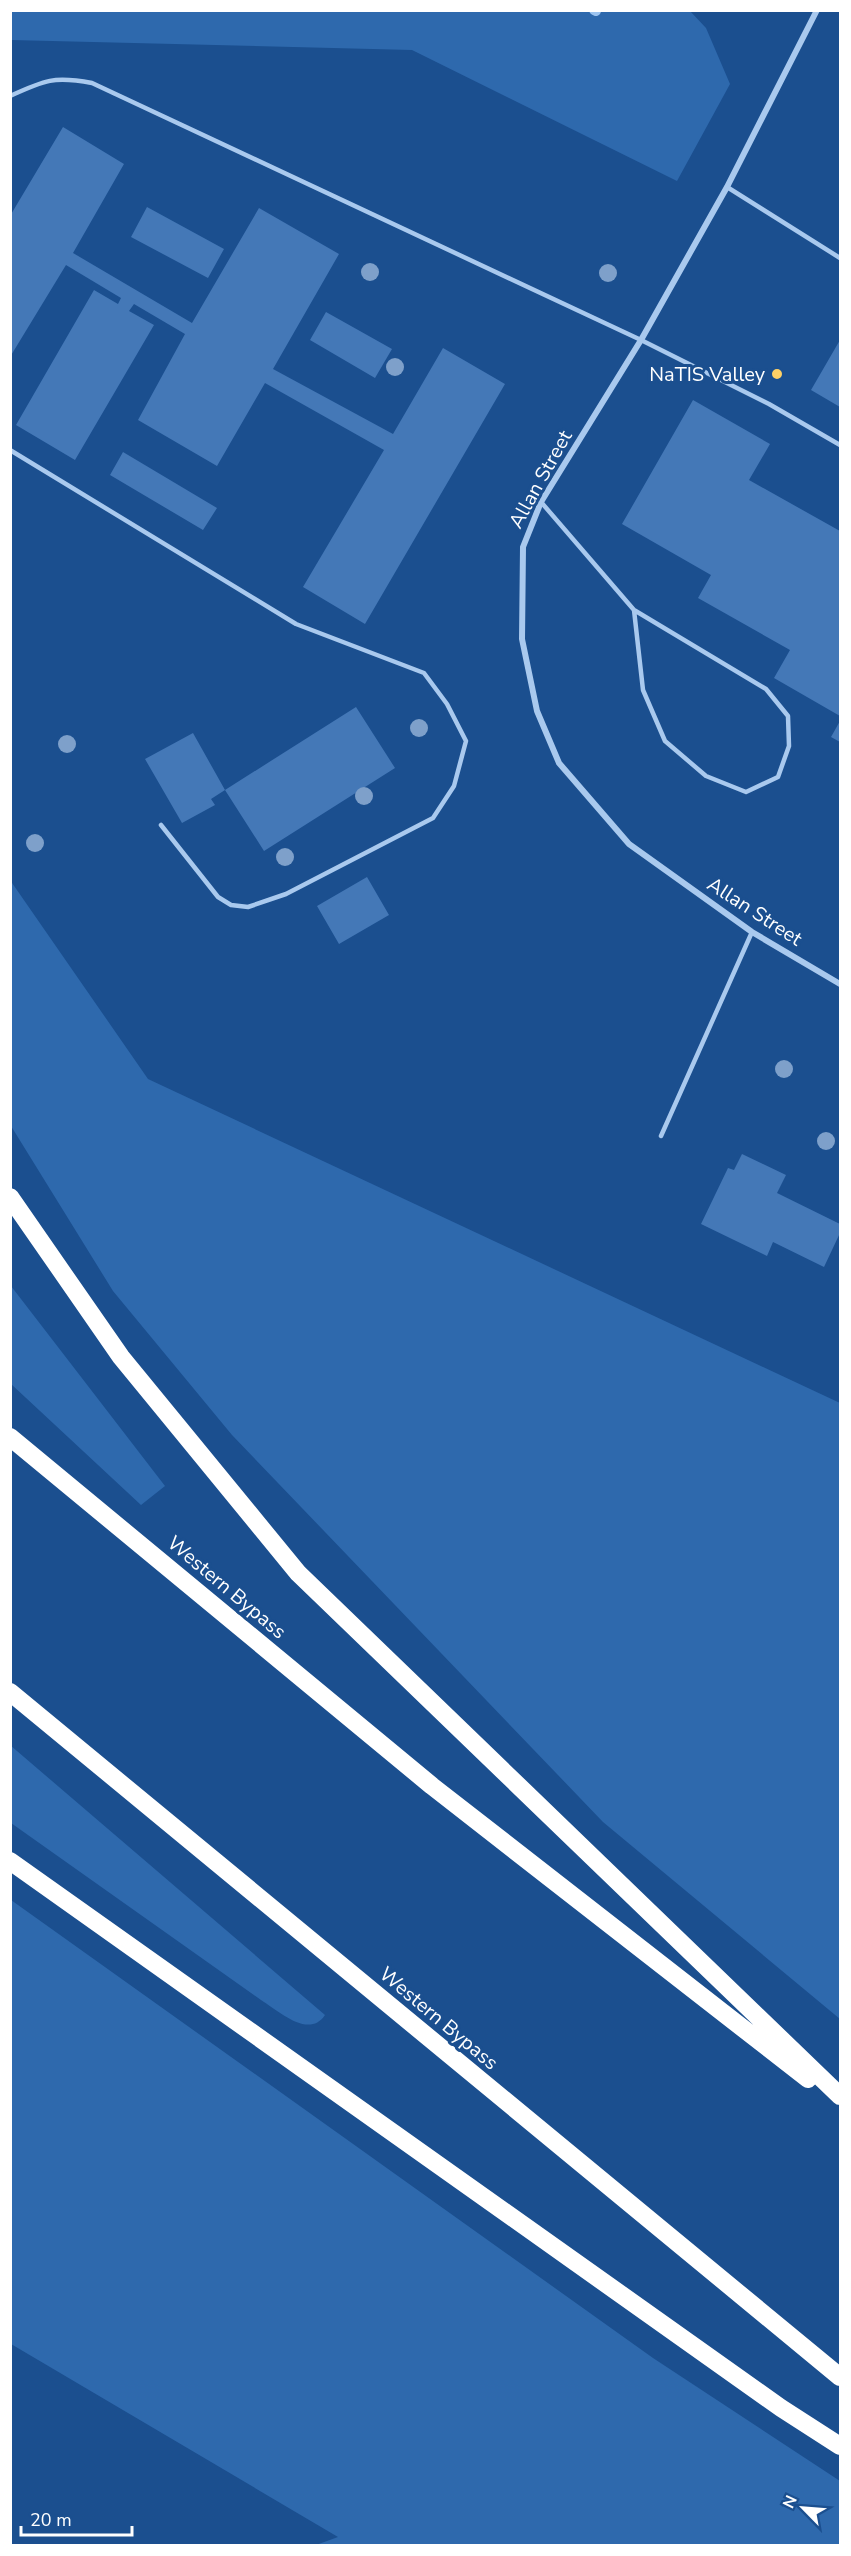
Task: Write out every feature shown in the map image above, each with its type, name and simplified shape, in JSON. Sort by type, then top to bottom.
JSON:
[{"type":"highway","points":[[10,1197],[121,1358],[298,1573],[840,2096]]},
{"type":"highway","name":"Western Bypass","points":[[10,1437],[432,1786],[840,2104]]},
{"type":"highway","name":"Western Bypass","points":[[10,1692],[840,2377]]},
{"type":"highway","points":[[10,1861],[782,2408],[840,2446]]},
{"type":"street","name":"Allan Street","points":[[817,10],[727,187],[640,340],[541,502],[523,547],[522,639],[537,711],[559,763],[629,844],[752,932],[840,984]]},
{"type":"lane","points":[[10,96],[44,80],[68,79],[92,83],[640,340],[769,404],[840,445]]},
{"type":"lane","points":[[727,187],[840,258]]},
{"type":"lane","points":[[10,450],[296,624],[424,673],[447,704],[466,741],[454,786],[433,818],[286,894],[248,908],[231,905],[218,897],[161,825]]},
{"type":"lane","points":[[541,502],[634,610],[766,688],[788,716],[789,746],[778,777],[746,792],[706,776],[665,741],[643,690],[634,610]]},
{"type":"lane","points":[[661,1136],[752,932]]},
{"type":"shaded area","points":[[11,10],[690,11],[706,28],[730,84],[677,181],[412,50],[11,40]]},
{"type":"shaded area","points":[[10,880],[148,1079],[840,1403],[840,2019],[603,1822],[232,1435],[113,1291],[11,1126]]},
{"type":"shaded area","points":[[11,1286],[165,1486],[141,1505],[11,1384]]},
{"type":"shaded area","points":[[10,1745],[325,2015],[318,2022],[311,2024],[303,2024],[285,2016],[11,1823]]},
{"type":"shaded area","points":[[11,1900],[653,2358],[840,2481],[840,2545],[316,2545],[338,2537],[11,2344]]},
{"type":"building","points":[[63,127],[124,164],[73,253],[192,323],[259,208],[339,254],[273,369],[393,434],[443,348],[505,384],[365,624],[303,587],[384,450],[265,383],[217,466],[138,420],[185,334],[134,304],[129,311],[154,325],[75,460],[16,425],[94,290],[118,304],[121,298],[66,265],[10,357],[10,216]]},
{"type":"building","points":[[147,207],[224,249],[208,278],[131,237]]},
{"type":"building","points":[[326,312],[392,349],[375,378],[310,340]]},
{"type":"building","points":[[840,340],[840,407],[811,390]]},
{"type":"building","points":[[693,400],[770,444],[749,480],[840,531],[840,716],[774,678],[790,650],[698,598],[711,575],[622,524]]},
{"type":"building","points":[[123,452],[217,508],[203,530],[110,475]]},
{"type":"building","points":[[356,707],[395,768],[264,851],[225,790]]},
{"type":"building","points":[[840,721],[840,742],[831,737]]},
{"type":"building","points":[[193,733],[225,790],[211,799],[215,805],[182,823],[145,759]]},
{"type":"building","points":[[367,877],[389,915],[339,944],[317,906]]},
{"type":"building","points":[[742,1154],[786,1175],[777,1193],[840,1224],[840,1233],[824,1267],[773,1242],[767,1256],[701,1224],[728,1168],[734,1170]]},
{"type":"place","name":"NaTIS Valley","points":[[777,374]]}]
